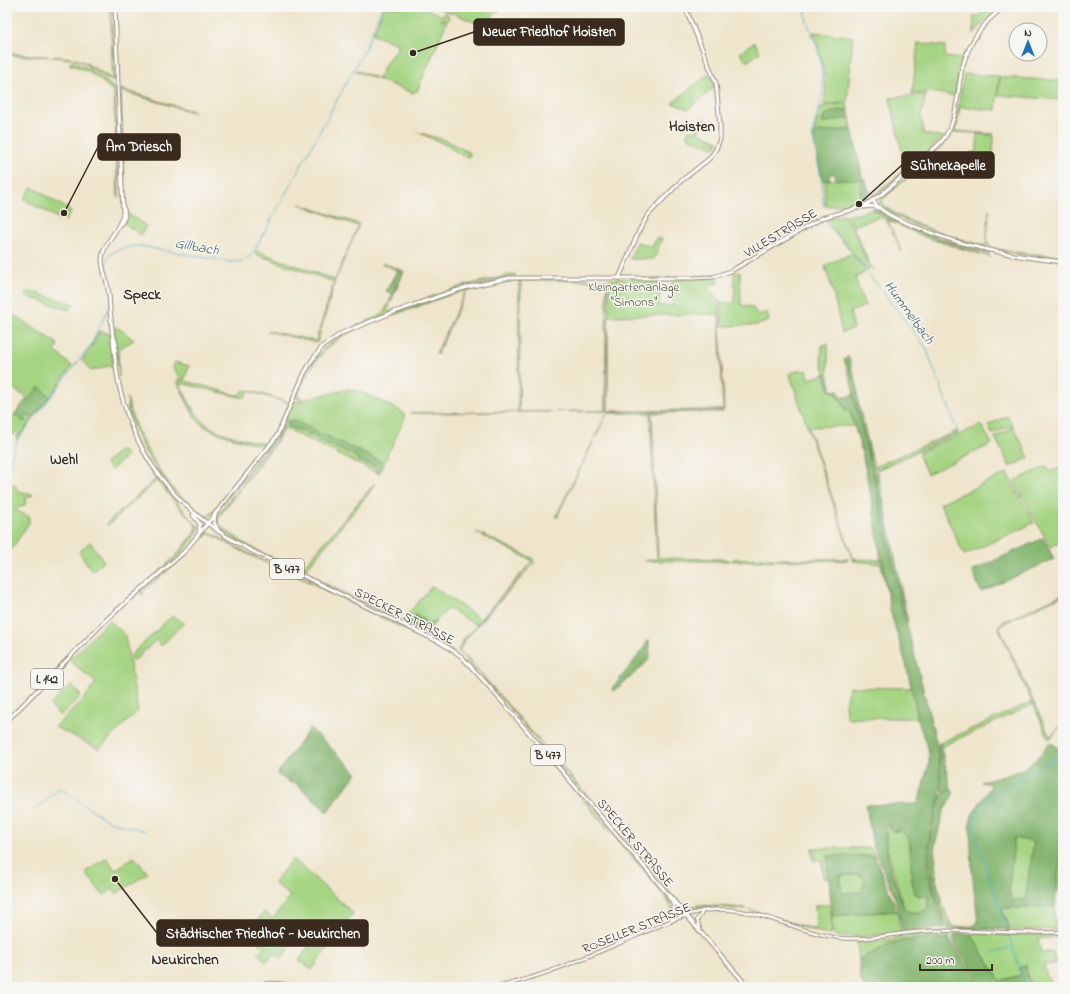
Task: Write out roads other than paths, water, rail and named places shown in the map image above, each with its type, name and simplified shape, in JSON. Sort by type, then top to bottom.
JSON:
[{"type":"main road","name":"SPECKER STRASSE","points":[[115,7],[123,199],[122,217],[106,247],[102,258],[110,304],[112,332],[116,344],[115,361],[124,404],[139,442],[160,477],[190,510],[220,533],[251,551],[437,641],[457,653],[476,672],[748,987]]},
{"type":"main road","points":[[619,278],[638,231],[648,215],[682,181],[709,159],[716,149],[720,139],[720,118],[716,83],[685,7]]},
{"type":"main road","name":"VILLESTRASSE","points":[[215,514],[280,433],[304,374],[312,360],[327,343],[342,333],[386,315],[448,293],[481,284],[520,277],[701,278],[719,276],[744,265],[822,218],[862,207],[873,201],[941,142],[947,135],[953,122],[962,70],[970,48],[983,26],[1004,7]]},
{"type":"main road","points":[[873,201],[880,209]]},
{"type":"main road","points":[[862,207],[872,206],[917,228],[964,244],[1011,255],[1063,262]]},
{"type":"main road","points":[[190,510],[200,524],[199,535]]},
{"type":"main road","points":[[215,514],[215,525],[220,533]]},
{"type":"main road","name":"L 142","points":[[7,722],[107,619],[175,561],[199,535],[215,514]]},
{"type":"street","points":[[659,885],[673,902],[675,915],[670,922]]},
{"type":"street","name":"ROSELLER STRASSE","points":[[497,987],[549,972],[670,922],[705,911],[726,910],[745,912],[814,933],[844,938],[874,938],[925,932],[1063,932]]},
{"type":"street","points":[[704,936],[698,926],[697,921],[699,915],[705,911]]},
{"type":"street","points":[[256,987],[265,984],[278,983],[299,987]]},
{"type":"waterway","name":"Gillbach","points":[[111,304],[113,290],[106,266],[107,259],[112,253],[121,249],[139,246],[231,262],[242,261],[252,255],[365,49],[382,7]]},
{"type":"waterway","name":"Hummelbach","points":[[805,7],[807,22],[811,31]]},
{"type":"waterway","name":"Hummelbach","points":[[812,33],[820,59],[822,79],[822,97],[820,105]]},
{"type":"waterway","name":"Hummelbach","points":[[819,107],[812,134],[822,181],[823,206]]},
{"type":"waterway","name":"Hummelbach","points":[[823,220],[852,252]]},
{"type":"waterway","name":"Hummelbach","points":[[852,253],[867,271]]},
{"type":"waterway","name":"Hummelbach","points":[[868,273],[926,348],[958,432]]},
{"type":"waterway","name":"Gillbach","points":[[7,471],[18,439],[91,345],[109,307]]},
{"type":"waterway","points":[[1006,928],[973,827],[974,819],[978,810],[987,798],[1063,754]]},
{"type":"waterway","points":[[35,810],[59,788]]},
{"type":"waterway","points":[[60,788],[108,821],[145,831]]},
{"type":"waterway","points":[[1009,936],[1026,987]]},
{"type":"waterway","points":[[993,953],[1012,946]]},
{"type":"place","name":"Neuer Friedhof Hoisten","points":[[413,53]]},
{"type":"place","name":"Sühnekapelle","points":[[859,204]]},
{"type":"place","name":"Am Driesch","points":[[64,213]]},
{"type":"place","name":"Städtischer Friedhof - Neukirchen","points":[[115,879]]},
{"type":"district","name":"Hoisten","points":[[692,126]]},
{"type":"district","name":"Speck","points":[[142,294]]},
{"type":"district","name":"Wehl","points":[[64,459]]},
{"type":"district","name":"Neukirchen","points":[[185,959]]},
{"type":"park label","name":"Kleingartenanlage \"Simons\"","points":[[634,294]]}]
